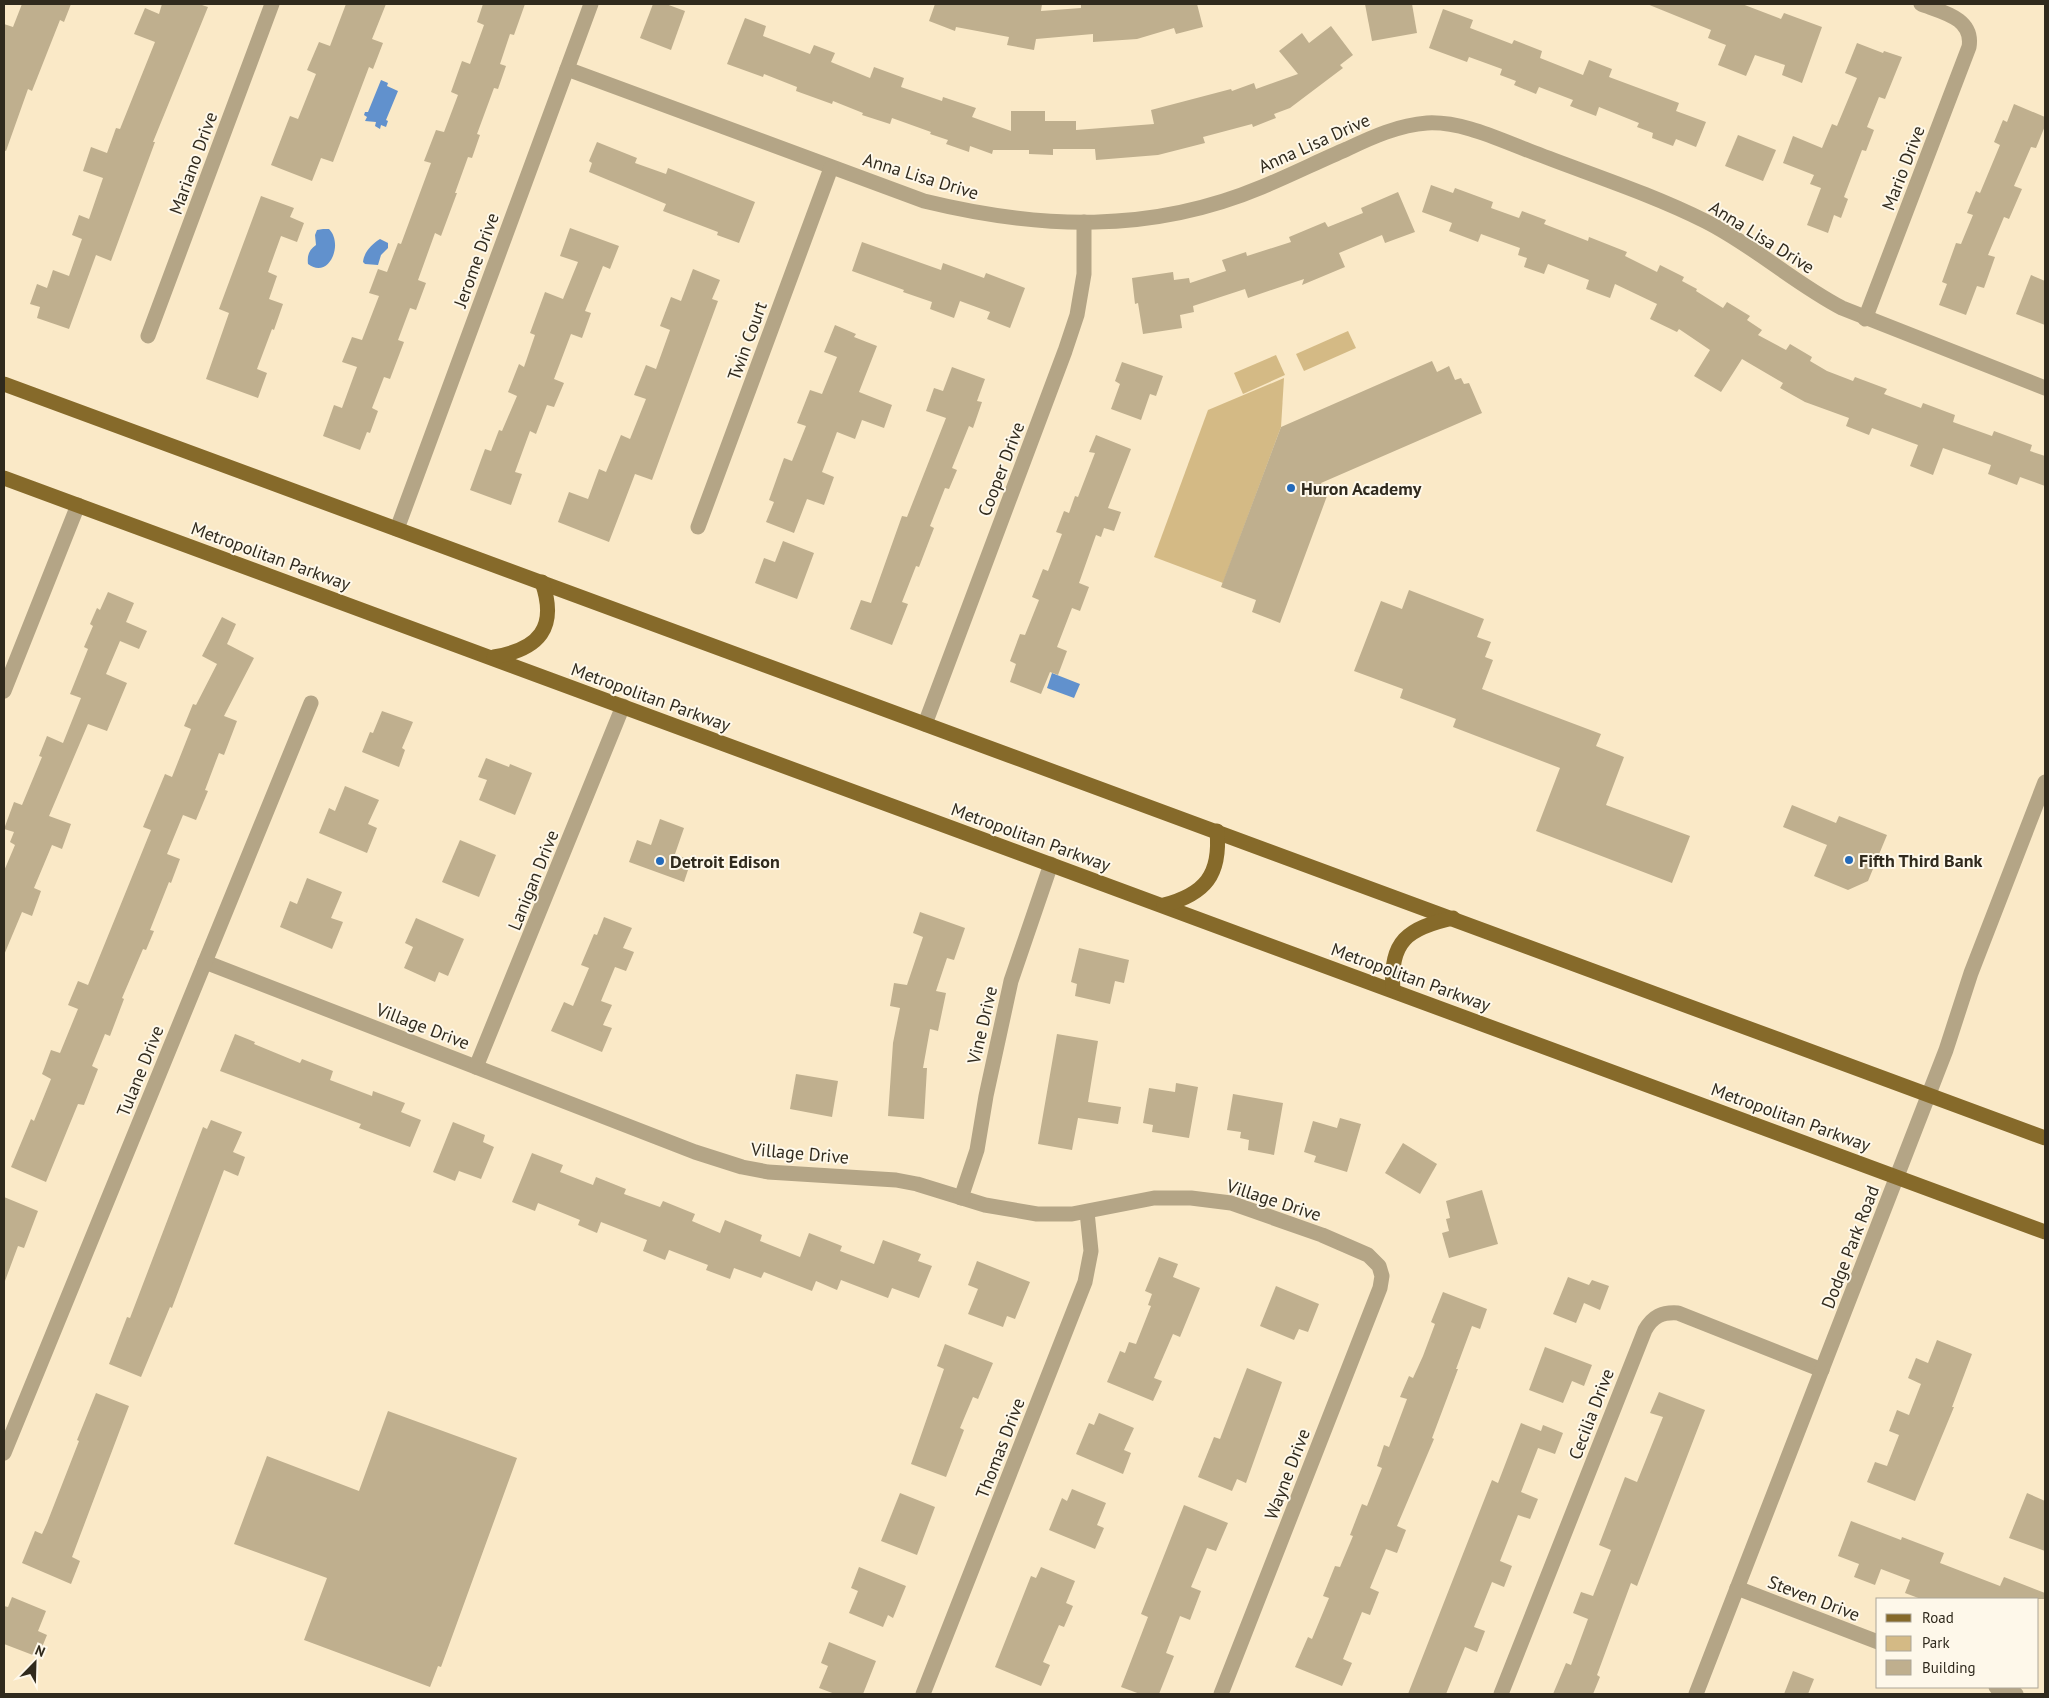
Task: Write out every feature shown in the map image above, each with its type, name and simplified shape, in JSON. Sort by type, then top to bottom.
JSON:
[{"type":"main road","points":[[4,384],[2045,1138]]},
{"type":"main road","name":"Metropolitan Parkway","points":[[4,478],[2045,1232]]},
{"type":"main road","points":[[492,658],[511,654],[524,648],[542,633],[549,612],[548,600],[542,582]]},
{"type":"main road","points":[[1164,905],[1183,900],[1197,892],[1208,881],[1215,869],[1218,858],[1218,831]]},
{"type":"main road","points":[[1393,990],[1393,963],[1400,943],[1410,933],[1421,927],[1453,918]]},
{"type":"street","name":"Mariano Drive","points":[[148,336],[272,4]]},
{"type":"street","name":"Jerome Drive","points":[[397,529],[591,4]]},
{"type":"street","name":"Mario Drive","points":[[1865,319],[1969,47],[1970,38],[1968,30],[1953,16],[1921,4]]},
{"type":"street","name":"Anna Lisa Drive","points":[[567,69],[924,201],[1018,220],[1084,222],[1149,219],[1179,213],[1260,188],[1386,132],[1428,123],[1459,127],[1492,137],[1636,192],[1705,221],[1738,240],[1820,297],[1865,319],[2045,388]]},
{"type":"street","name":"Twin Court","points":[[698,526],[831,168]]},
{"type":"street","name":"Cooper Drive","points":[[925,724],[1077,315],[1084,274],[1084,222]]},
{"type":"street","points":[[4,692],[78,505]]},
{"type":"street","name":"Tulane Drive","points":[[4,1453],[311,703]]},
{"type":"street","name":"Lanigan Drive","points":[[476,1067],[623,706]]},
{"type":"street","name":"Dodge Park Road","points":[[1696,1694],[1930,1094],[1971,973],[2045,782]]},
{"type":"street","name":"Vine Drive","points":[[961,1198],[977,1150],[986,1096],[1011,981],[1051,864]]},
{"type":"street","name":"Village Drive","points":[[205,962],[695,1152],[742,1167],[795,1174],[896,1180],[917,1184],[961,1198],[1037,1214],[1087,1212],[1154,1198],[1191,1198],[1231,1203],[1322,1235],[1366,1254],[1379,1266]]},
{"type":"street","name":"Thomas Drive","points":[[924,1694],[1085,1282],[1091,1251],[1087,1212]]},
{"type":"street","name":"Wayne Drive","points":[[1221,1694],[1380,1288],[1382,1276],[1379,1266]]},
{"type":"street","name":"Cecilia Drive","points":[[1501,1694],[1644,1330],[1649,1322],[1657,1315],[1667,1312],[1678,1313],[1822,1370]]},
{"type":"street","name":"Steven Drive","points":[[1737,1588],[1876,1641]]},
{"type":"street","points":[[1999,1688],[2016,1694]]},
{"type":"green space","points":[[1348,331],[1356,348],[1304,371],[1296,354]]},
{"type":"green space","points":[[1276,355],[1285,375],[1243,394],[1234,373]]},
{"type":"green space","points":[[1284,378],[1281,427],[1223,583],[1154,557],[1208,410]]},
{"type":"water","points":[[381,80],[388,83],[387,86],[398,91],[386,120],[388,121],[386,127],[381,125],[380,129],[375,126],[376,122],[365,121],[367,117],[364,115],[365,112],[368,112]]},
{"type":"water","points":[[329,229],[333,235],[334,251],[328,264],[316,268],[308,264],[308,255],[316,245],[315,235],[317,230]]},
{"type":"water","points":[[380,239],[388,243],[388,248],[381,255],[378,265],[365,264],[363,262],[367,252]]},
{"type":"water","points":[[1052,673],[1080,684],[1074,698],[1047,688]]},
{"type":"building","points":[[22,4],[71,4],[64,22],[60,20],[32,91],[28,89],[6,151],[4,150],[4,24],[13,27]]},
{"type":"building","points":[[162,4],[199,4],[208,7],[153,142],[155,142],[111,261],[96,255],[69,329],[37,318],[40,307],[30,304],[37,284],[47,288],[53,270],[69,276],[82,239],[72,235],[79,215],[89,219],[103,178],[83,171],[91,147],[107,153],[116,128],[120,129],[155,42],[134,34],[145,8],[159,14]]},
{"type":"building","points":[[346,4],[386,4],[372,39],[383,43],[373,69],[369,67],[333,162],[321,158],[312,181],[271,165],[290,116],[298,119],[316,74],[307,70],[319,42],[330,46]]},
{"type":"building","points":[[483,4],[525,4],[514,35],[510,34],[500,64],[506,66],[498,89],[494,88],[477,134],[480,135],[472,158],[468,157],[441,236],[435,233],[418,280],[426,283],[416,310],[410,308],[398,340],[404,342],[390,379],[384,377],[372,408],[378,411],[370,433],[367,432],[360,450],[323,436],[334,405],[342,408],[357,367],[342,362],[352,337],[362,340],[379,296],[369,293],[378,269],[387,272],[398,243],[401,244],[431,163],[424,161],[436,130],[444,132],[458,95],[451,92],[462,61],[470,64],[484,25],[477,22]]},
{"type":"building","points":[[653,4],[666,4],[685,11],[671,50],[640,38]]},
{"type":"building","points":[[935,4],[1042,4],[1041,11],[1081,8],[1081,4],[1197,4],[1203,27],[1176,34],[1174,28],[1137,39],[1093,42],[1093,34],[1036,39],[1034,50],[1007,45],[1009,37],[956,27],[955,31],[929,21]]},
{"type":"building","points":[[1365,4],[1412,4],[1417,33],[1372,41]]},
{"type":"building","points":[[1647,4],[1742,4],[1781,19],[1784,13],[1822,27],[1802,83],[1782,75],[1785,65],[1755,55],[1746,76],[1718,65],[1726,45],[1708,38],[1711,30]]},
{"type":"building","points":[[1443,9],[1473,20],[1470,28],[1512,44],[1514,40],[1542,51],[1540,58],[1583,75],[1589,60],[1612,69],[1609,77],[1679,103],[1676,111],[1706,122],[1696,147],[1676,139],[1673,146],[1652,138],[1653,133],[1637,127],[1639,123],[1599,107],[1596,116],[1570,106],[1573,100],[1539,87],[1536,94],[1514,85],[1516,81],[1500,75],[1502,69],[1469,57],[1467,62],[1429,48]]},
{"type":"building","points":[[745,18],[766,26],[763,36],[810,54],[814,45],[835,53],[831,62],[870,78],[874,67],[904,78],[901,87],[942,101],[943,97],[976,108],[972,117],[1011,131],[1011,111],[1045,111],[1045,121],[1076,121],[1076,130],[1154,124],[1151,110],[1231,89],[1232,91],[1254,83],[1256,89],[1298,74],[1279,51],[1302,33],[1309,43],[1331,26],[1353,55],[1340,65],[1343,68],[1290,108],[1274,114],[1276,118],[1253,127],[1252,124],[1203,137],[1205,143],[1158,155],[1096,160],[1095,149],[1053,149],[1053,155],[1029,154],[1029,150],[993,150],[992,154],[970,146],[969,152],[946,144],[948,140],[930,134],[931,132],[892,118],[890,124],[862,115],[863,113],[833,101],[832,104],[796,91],[797,87],[764,74],[763,77],[727,64]]},
{"type":"building","points":[[1857,43],[1883,53],[1884,51],[1902,57],[1885,99],[1879,97],[1867,127],[1874,130],[1866,151],[1862,150],[1844,197],[1848,199],[1841,218],[1834,215],[1828,233],[1807,225],[1821,188],[1810,184],[1814,175],[1783,163],[1793,136],[1822,148],[1832,124],[1837,126],[1857,78],[1845,73]]},
{"type":"building","points":[[2014,104],[2045,117],[2045,126],[2036,148],[2031,147],[2014,186],[2022,189],[2009,219],[2004,217],[1988,255],[1995,257],[1984,288],[1977,286],[1966,315],[1939,305],[1947,284],[1942,282],[1956,243],[1961,244],[1973,215],[1967,213],[1976,191],[1980,193],[2000,145],[1994,142],[2003,120],[2007,122]]},
{"type":"building","points":[[1738,135],[1776,150],[1763,181],[1725,166]]},
{"type":"building","points":[[597,142],[637,158],[635,163],[666,174],[668,168],[755,202],[739,243],[717,235],[718,232],[663,211],[666,204],[589,172],[592,163],[589,161]]},
{"type":"building","points":[[1431,185],[1453,193],[1455,188],[1493,202],[1491,208],[1519,218],[1522,211],[1546,220],[1544,224],[1588,241],[1589,237],[1627,252],[1625,256],[1657,272],[1660,265],[1684,277],[1682,281],[1697,289],[1696,291],[1723,308],[1727,302],[1750,316],[1747,320],[1762,330],[1758,335],[1786,350],[1790,344],[1812,357],[1810,361],[1827,371],[1853,381],[1855,377],[1887,389],[1884,394],[1921,408],[1923,403],[1955,415],[1953,422],[1992,436],[1994,431],[2032,445],[2030,451],[2045,456],[2045,486],[2020,477],[2017,485],[1988,474],[1991,465],[1943,448],[1933,475],[1910,466],[1918,445],[1872,428],[1869,435],[1846,426],[1849,418],[1805,402],[1780,388],[1783,383],[1742,359],[1721,392],[1694,376],[1710,350],[1679,329],[1677,332],[1650,319],[1657,304],[1615,284],[1610,298],[1586,289],[1589,280],[1548,264],[1544,274],[1524,267],[1527,258],[1518,255],[1520,248],[1481,234],[1478,242],[1449,231],[1452,223],[1422,212]]},
{"type":"building","points":[[1398,192],[1415,232],[1385,243],[1382,235],[1339,253],[1345,267],[1302,285],[1304,279],[1248,298],[1245,289],[1193,306],[1194,312],[1180,315],[1182,328],[1143,334],[1138,303],[1135,304],[1132,278],[1173,272],[1174,280],[1189,278],[1190,283],[1226,271],[1222,260],[1246,252],[1247,256],[1291,242],[1289,237],[1325,222],[1328,227],[1363,213],[1361,208]]},
{"type":"building","points":[[261,196],[294,208],[290,217],[304,223],[297,242],[281,236],[268,272],[277,276],[269,299],[283,304],[257,369],[267,373],[258,398],[206,379],[229,313],[219,309]]},
{"type":"building","points":[[570,228],[619,246],[610,269],[603,266],[585,311],[591,313],[582,338],[571,334],[554,379],[564,383],[554,407],[547,405],[536,434],[530,431],[515,472],[522,474],[511,505],[470,490],[485,449],[491,451],[499,430],[502,431],[517,396],[508,392],[519,364],[524,367],[535,335],[530,333],[545,292],[563,299],[578,262],[560,256]]},
{"type":"building","points":[[862,242],[941,270],[943,263],[984,278],[986,273],[1025,288],[1010,328],[987,319],[990,312],[960,301],[954,318],[930,309],[932,302],[852,271]]},
{"type":"building","points":[[693,269],[720,280],[712,299],[718,301],[652,480],[635,474],[609,542],[558,522],[569,492],[588,499],[599,469],[606,472],[621,435],[630,439],[646,399],[634,395],[646,365],[656,369],[670,330],[660,326],[671,297],[681,301]]},
{"type":"building","points":[[2031,275],[2045,281],[2045,325],[2016,314]]},
{"type":"building","points":[[835,325],[856,334],[854,337],[877,346],[859,392],[892,405],[884,428],[862,420],[855,439],[837,432],[822,472],[834,477],[824,505],[807,499],[794,533],[766,522],[774,502],[769,500],[784,458],[792,461],[806,426],[797,423],[810,390],[822,394],[837,357],[824,352]]},
{"type":"building","name":"Huron Academy","points":[[1432,361],[1437,372],[1449,366],[1455,380],[1461,378],[1464,384],[1469,383],[1482,413],[1321,483],[1327,496],[1280,623],[1252,612],[1256,600],[1221,587],[1281,427]]},
{"type":"building","points":[[1122,362],[1163,376],[1156,396],[1150,394],[1141,420],[1111,409],[1120,384],[1115,381]]},
{"type":"building","points":[[952,367],[985,379],[977,401],[982,402],[973,428],[969,426],[952,468],[957,470],[949,489],[945,488],[930,526],[934,528],[919,567],[916,566],[902,602],[908,604],[892,645],[850,629],[861,600],[871,603],[902,516],[907,517],[946,418],[926,411],[934,388],[943,391]]},
{"type":"building","points":[[1096,435],[1131,449],[1108,508],[1121,512],[1114,531],[1104,528],[1101,537],[1096,535],[1079,583],[1089,587],[1080,611],[1072,608],[1057,647],[1067,651],[1058,675],[1050,672],[1041,694],[1010,682],[1016,664],[1010,661],[1020,634],[1025,635],[1039,600],[1032,597],[1043,569],[1048,571],[1062,534],[1056,532],[1064,511],[1069,513],[1075,496],[1078,497],[1095,453],[1089,452]]},
{"type":"building","points":[[783,541],[814,553],[797,599],[755,583],[764,558],[775,562]]},
{"type":"building","points":[[1409,590],[1484,619],[1477,637],[1491,642],[1485,657],[1493,660],[1482,689],[1601,734],[1596,746],[1624,757],[1606,805],[1690,836],[1672,883],[1536,831],[1560,768],[1453,727],[1456,719],[1400,698],[1403,689],[1354,671],[1381,601],[1402,609]]},
{"type":"building","points":[[108,592],[134,603],[126,622],[147,631],[139,649],[120,641],[106,674],[127,683],[107,731],[88,724],[49,816],[71,824],[62,849],[52,845],[34,888],[41,891],[32,916],[22,912],[4,955],[4,871],[15,845],[10,842],[14,832],[4,829],[14,802],[22,805],[42,757],[39,756],[47,736],[63,743],[81,698],[70,694],[88,649],[84,647],[93,626],[90,624],[97,608],[100,610]]},
{"type":"building","points":[[222,617],[236,624],[227,644],[254,658],[224,716],[237,721],[224,755],[219,753],[205,790],[208,791],[196,820],[183,815],[167,854],[180,859],[150,930],[154,931],[146,950],[143,949],[122,998],[124,999],[110,1036],[105,1034],[92,1066],[98,1069],[84,1105],[78,1104],[46,1182],[11,1167],[31,1119],[34,1121],[51,1079],[42,1074],[51,1050],[60,1053],[78,1009],[68,1005],[78,981],[88,985],[151,830],[143,827],[165,774],[172,777],[191,729],[184,726],[193,704],[196,705],[217,664],[202,656]]},
{"type":"building","points":[[382,711],[413,722],[402,748],[405,750],[399,767],[362,752],[370,732],[373,733]]},
{"type":"building","points":[[486,758],[509,767],[510,764],[532,773],[515,815],[479,800],[487,780],[478,777]]},
{"type":"building","points":[[345,786],[379,800],[368,824],[377,828],[367,853],[319,833],[329,808],[335,811]]},
{"type":"building","name":"Fifth Third Bank","points":[[1792,805],[1836,823],[1839,816],[1887,835],[1868,881],[1848,890],[1814,876],[1827,845],[1783,827]]},
{"type":"building","name":"Detroit Edison","points":[[660,819],[684,828],[675,854],[691,861],[684,882],[629,862],[637,840],[651,845]]},
{"type":"building","points":[[460,840],[496,855],[479,897],[442,882]]},
{"type":"building","points":[[307,878],[342,892],[331,918],[343,922],[332,949],[280,927],[290,901],[297,904]]},
{"type":"building","points":[[920,912],[965,928],[954,960],[947,958],[936,991],[946,993],[938,1031],[930,1029],[923,1068],[927,1068],[924,1119],[888,1116],[893,1043],[900,1008],[890,1006],[894,983],[907,985],[923,937],[913,933]]},
{"type":"building","points":[[604,917],[632,928],[623,948],[634,952],[626,971],[615,967],[601,1001],[612,1005],[603,1025],[612,1028],[602,1052],[551,1031],[564,1002],[573,1006],[589,968],[581,965],[594,934],[597,935]]},
{"type":"building","points":[[416,918],[464,939],[448,976],[439,972],[435,982],[404,968],[413,947],[405,943]]},
{"type":"building","points":[[1079,948],[1129,960],[1124,983],[1115,981],[1110,1004],[1075,996],[1077,984],[1071,982]]},
{"type":"building","points":[[235,1034],[300,1063],[302,1059],[333,1071],[330,1080],[372,1096],[373,1091],[405,1103],[401,1112],[421,1120],[410,1147],[359,1128],[361,1124],[220,1071]]},
{"type":"building","points":[[1057,1034],[1098,1041],[1088,1102],[1121,1107],[1118,1124],[1078,1118],[1072,1150],[1038,1144]]},
{"type":"building","points":[[796,1074],[838,1081],[832,1117],[790,1109]]},
{"type":"building","points":[[1176,1083],[1198,1087],[1189,1138],[1152,1132],[1153,1125],[1143,1123],[1149,1088],[1175,1092]]},
{"type":"building","points":[[1233,1094],[1283,1103],[1274,1155],[1248,1150],[1249,1140],[1240,1138],[1241,1132],[1227,1130]]},
{"type":"building","points":[[1340,1118],[1361,1124],[1347,1172],[1314,1162],[1316,1156],[1304,1152],[1313,1121],[1337,1128]]},
{"type":"building","points":[[211,1120],[242,1132],[233,1152],[245,1157],[238,1176],[224,1170],[172,1308],[170,1307],[141,1377],[109,1364],[127,1317],[130,1318],[203,1127],[207,1129]]},
{"type":"building","points":[[453,1122],[485,1135],[483,1142],[494,1147],[481,1179],[459,1171],[455,1181],[433,1172]]},
{"type":"building","points":[[1403,1143],[1437,1164],[1420,1194],[1385,1173]]},
{"type":"building","points":[[532,1153],[563,1165],[560,1172],[593,1185],[596,1177],[626,1189],[624,1194],[660,1207],[663,1201],[695,1214],[692,1221],[720,1233],[725,1220],[762,1235],[760,1241],[800,1257],[809,1233],[842,1246],[840,1251],[874,1264],[883,1240],[921,1254],[918,1261],[932,1266],[919,1298],[892,1288],[888,1298],[841,1280],[837,1290],[816,1281],[812,1291],[764,1272],[761,1278],[734,1268],[730,1279],[706,1270],[708,1265],[669,1250],[665,1260],[643,1251],[647,1240],[601,1222],[597,1233],[578,1225],[580,1220],[538,1203],[535,1211],[512,1202]]},
{"type":"building","points":[[1482,1190],[1498,1244],[1449,1258],[1442,1233],[1449,1231],[1446,1219],[1450,1218],[1446,1201]]},
{"type":"building","points":[[4,1197],[38,1211],[24,1248],[18,1246],[5,1281]]},
{"type":"building","points":[[1159,1257],[1178,1264],[1173,1277],[1200,1288],[1180,1337],[1173,1334],[1154,1378],[1162,1381],[1153,1401],[1107,1382],[1120,1351],[1125,1353],[1129,1342],[1136,1344],[1151,1306],[1148,1305],[1152,1294],[1145,1291]]},
{"type":"building","points":[[977,1261],[1030,1282],[1015,1319],[1007,1316],[1003,1327],[968,1314],[978,1289],[968,1285]]},
{"type":"building","points":[[1568,1277],[1589,1285],[1592,1280],[1609,1286],[1600,1310],[1584,1303],[1576,1323],[1553,1314]]},
{"type":"building","points":[[1276,1286],[1319,1304],[1308,1332],[1299,1329],[1294,1340],[1260,1326]]},
{"type":"building","points":[[1443,1292],[1487,1309],[1480,1329],[1472,1326],[1432,1438],[1434,1439],[1397,1526],[1406,1530],[1397,1553],[1386,1549],[1370,1588],[1379,1592],[1370,1615],[1362,1612],[1343,1659],[1352,1663],[1342,1686],[1295,1667],[1308,1637],[1312,1639],[1329,1598],[1323,1596],[1335,1566],[1340,1567],[1353,1536],[1350,1535],[1362,1504],[1367,1506],[1382,1468],[1377,1466],[1384,1445],[1389,1447],[1407,1399],[1400,1397],[1409,1376],[1413,1378],[1423,1356],[1435,1324],[1431,1322]]},
{"type":"building","points":[[1937,1340],[1972,1354],[1952,1407],[1954,1407],[1915,1501],[1867,1482],[1875,1462],[1887,1466],[1899,1435],[1889,1431],[1897,1410],[1909,1415],[1921,1384],[1908,1378],[1916,1358],[1928,1363]]},
{"type":"building","points":[[945,1344],[993,1363],[978,1399],[973,1397],[960,1428],[964,1430],[946,1477],[911,1464],[944,1369],[937,1366]]},
{"type":"building","points":[[1545,1347],[1592,1365],[1584,1386],[1572,1381],[1563,1403],[1529,1390]]},
{"type":"building","points":[[1247,1368],[1282,1382],[1246,1483],[1237,1479],[1232,1491],[1198,1477],[1214,1437],[1220,1439]]},
{"type":"building","points":[[1659,1392],[1705,1410],[1637,1586],[1631,1583],[1597,1675],[1600,1677],[1593,1694],[1553,1694],[1566,1663],[1571,1665],[1588,1619],[1573,1613],[1581,1592],[1593,1596],[1611,1550],[1599,1545],[1625,1477],[1637,1482],[1663,1417],[1650,1413]]},
{"type":"building","points":[[96,1393],[129,1406],[72,1557],[80,1561],[71,1584],[22,1563],[35,1531],[42,1534],[47,1523]]},
{"type":"building","points":[[388,1411],[517,1458],[441,1667],[438,1666],[430,1687],[304,1640],[327,1578],[234,1544],[267,1456],[359,1491]]},
{"type":"building","points":[[1099,1413],[1134,1428],[1124,1450],[1131,1453],[1123,1474],[1076,1454],[1089,1423],[1094,1425]]},
{"type":"building","points":[[1521,1423],[1541,1431],[1543,1425],[1563,1433],[1555,1454],[1538,1448],[1521,1492],[1538,1499],[1530,1519],[1518,1515],[1500,1561],[1512,1566],[1504,1587],[1492,1582],[1474,1627],[1485,1631],[1477,1652],[1465,1647],[1446,1694],[1408,1694],[1492,1480],[1498,1483]]},
{"type":"building","points":[[1072,1489],[1106,1503],[1097,1525],[1104,1528],[1095,1549],[1049,1530],[1062,1498],[1067,1501]]},
{"type":"building","points":[[900,1493],[935,1507],[917,1555],[881,1541]]},
{"type":"building","points":[[2027,1493],[2045,1501],[2045,1551],[2009,1538]]},
{"type":"building","points":[[1184,1505],[1228,1523],[1216,1551],[1207,1548],[1191,1587],[1201,1591],[1190,1620],[1180,1616],[1166,1653],[1174,1656],[1159,1694],[1140,1694],[1121,1687],[1148,1617],[1141,1614]]},
{"type":"building","points":[[1851,1521],[1901,1540],[1902,1537],[1944,1553],[1940,1563],[2000,1586],[2004,1577],[2045,1593],[2045,1599],[1918,1598],[1905,1593],[1910,1580],[1881,1569],[1875,1585],[1854,1577],[1859,1564],[1838,1556]]},
{"type":"building","points":[[859,1567],[906,1586],[893,1618],[888,1615],[883,1627],[849,1613],[858,1591],[851,1588]]},
{"type":"building","points":[[1041,1567],[1075,1581],[1066,1603],[1073,1606],[1064,1627],[1059,1625],[1043,1662],[1050,1665],[1041,1686],[995,1667],[1031,1576],[1036,1578]]},
{"type":"building","points":[[12,1597],[46,1611],[38,1631],[47,1635],[38,1657],[4,1644],[4,1606],[8,1607]]},
{"type":"building","points":[[829,1642],[876,1661],[863,1694],[835,1694],[819,1688],[828,1666],[821,1663]]},
{"type":"building","points":[[1793,1671],[1814,1679],[1808,1694],[1784,1694]]},
{"type":"place","name":"Huron Academy","points":[[1291,488]]},
{"type":"place","name":"Fifth Third Bank","points":[[1849,860]]},
{"type":"place","name":"Detroit Edison","points":[[660,861]]}]
